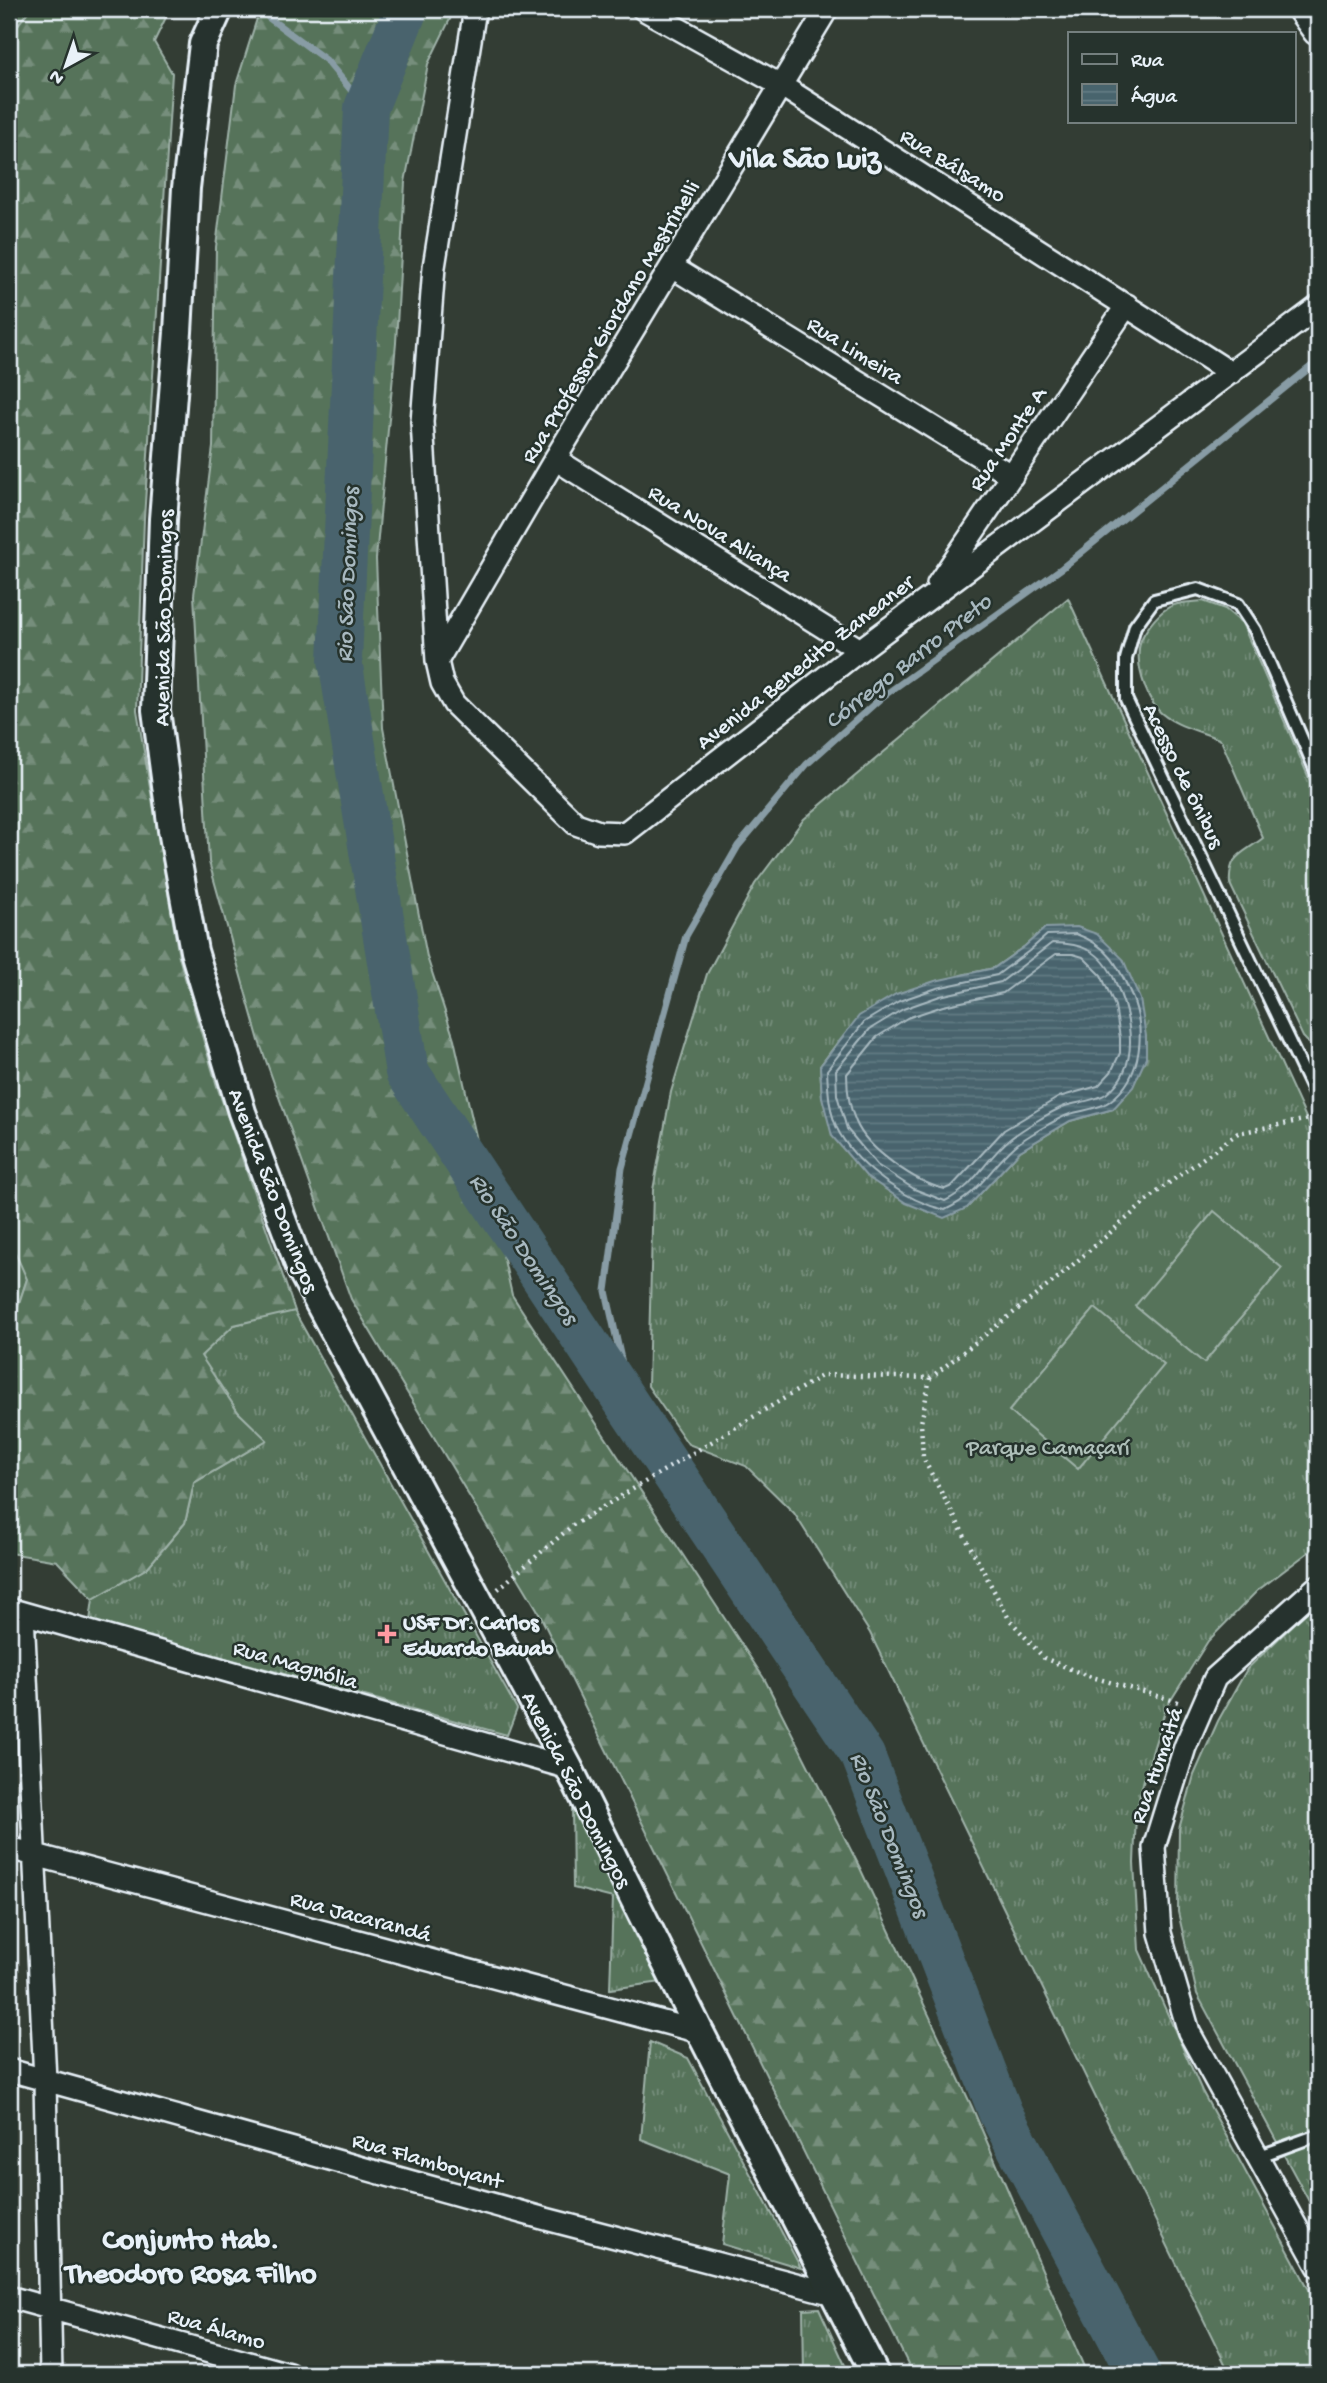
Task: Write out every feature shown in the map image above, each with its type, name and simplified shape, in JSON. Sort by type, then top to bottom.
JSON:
[{"type":"main road","points":[[1303,9],[1318,30]]},
{"type":"street","name":"Avenida São Domingos","points":[[219,9],[203,44],[188,175],[163,519],[156,710],[172,830],[194,951],[242,1112],[301,1270],[569,1768],[875,2374]]},
{"type":"street","points":[[437,661],[422,422],[434,267],[475,9]]},
{"type":"street","name":"Rua Bálsamo","points":[[643,9],[782,86],[1231,373]]},
{"type":"street","name":"Rua Professor Giordano Mestrinelli","points":[[437,661],[555,459],[827,9]]},
{"type":"street","name":"Rua Limeira","points":[[672,267],[1012,476]]},
{"type":"street","name":"Rua Monte A","points":[[927,599],[1127,305]]},
{"type":"street","name":"Avenida Benedito Zaneaner","points":[[437,661],[442,683],[454,704],[576,824],[599,832],[625,833],[927,599],[1318,307]]},
{"type":"street","name":"Rua Nova Aliança","points":[[555,459],[860,650]]},
{"type":"street","name":"Rua Humaitá","points":[[1318,1586],[1215,1678],[1185,1747],[1154,1847],[1160,1933],[1189,2032],[1318,2266]]},
{"type":"street","points":[[16,1611],[34,1855],[46,2080],[51,2374]]},
{"type":"street","name":"Rua Magnólia","points":[[16,1611],[569,1768]]},
{"type":"street","name":"Rua Jacarandá","points":[[9,1848],[700,2032]]},
{"type":"street","name":"Rua Flamboyant","points":[[9,2070],[542,2218],[834,2294]]},
{"type":"street","name":"Rua Álamo","points":[[9,2297],[289,2374]]},
{"type":"lane","name":"Acesso de ônibus","points":[[1318,776],[1255,630],[1238,604],[1198,589],[1154,600],[1135,626],[1126,659],[1126,699],[1318,1102]]},
{"type":"lane","points":[[1257,2157],[1318,2134]]},
{"type":"path","points":[[481,1604],[573,1525],[824,1375],[930,1378],[1054,1281],[1162,1188],[1238,1133],[1318,1117]]},
{"type":"path","points":[[930,1378],[921,1423],[923,1458],[1009,1619],[1044,1658],[1085,1675],[1202,1709]]},
{"type":"green space","points":[[9,9],[30,9],[15,29],[9,83]]},
{"type":"green space","points":[[30,9],[170,9],[154,42],[172,73],[144,519],[137,710],[179,957],[217,1086],[295,1311],[234,1325],[201,1356],[238,1412],[267,1440],[194,1483],[185,1523],[147,1568],[93,1599],[57,1561],[9,1553],[9,1333],[27,1279],[9,1239],[9,83],[15,29]]},
{"type":"green space","points":[[260,9],[455,9],[428,64],[405,182],[396,343],[376,559],[383,728],[427,957],[454,1039],[512,1295],[765,1680],[860,1868],[972,2107],[1087,2374],[913,2374],[537,1609],[351,1299],[259,1041],[209,862],[194,595],[213,447],[216,247],[236,85]]},
{"type":"green space","name":"Parque Camaçarí","points":[[1068,598],[1318,1144],[1318,1545],[1257,1591],[1208,1641],[1166,1708],[1136,1813],[1134,1863],[1139,1950],[1202,2091],[1318,2306],[1318,2374],[1230,2374],[870,1633],[794,1513],[746,1466],[688,1444],[648,1386],[653,1190],[671,1092],[707,974],[755,884],[804,819]],"holes":[[[1045,928],[1113,1109],[1070,1121],[1020,1151],[967,1208],[822,1097],[820,1066],[837,1043],[961,975],[994,968]]]},
{"type":"green space","points":[[1203,601],[1225,609],[1242,623],[1318,799],[1318,1053],[1303,1037],[1230,884],[1234,860],[1263,838],[1221,740],[1164,716],[1153,704],[1142,678],[1140,643],[1151,624],[1170,607]]},
{"type":"green space","points":[[1214,1211],[1282,1268],[1204,1363],[1135,1306]]},
{"type":"green space","points":[[9,1220],[27,1279],[9,1333]]},
{"type":"green space","points":[[1095,1308],[1164,1365],[1078,1469],[1009,1411]]},
{"type":"green space","points":[[293,1309],[517,1709],[507,1735],[90,1621],[93,1599],[147,1568],[185,1523],[194,1483],[266,1440],[238,1412],[200,1356],[234,1325]]},
{"type":"green space","points":[[1318,1601],[1318,1849],[1307,1851],[1313,1890],[1318,1890],[1318,2218],[1197,1994],[1178,1912],[1179,1829],[1194,1775],[1218,1721],[1247,1669]]},
{"type":"green space","points":[[572,1803],[662,1982],[610,1989],[613,1898],[573,1888]]},
{"type":"green space","points":[[650,2042],[688,2058],[801,2268],[722,2244],[730,2174],[641,2139]]},
{"type":"green space","points":[[819,2308],[849,2374],[804,2374],[803,2309]]},
{"type":"water","points":[[1077,927],[1097,934],[1123,959],[1140,999],[1146,1036],[1146,1058],[1133,1087],[1113,1109],[1070,1121],[1020,1151],[967,1208],[944,1218],[906,1203],[866,1176],[832,1136],[822,1097],[820,1066],[859,1016],[896,994],[935,981],[994,968],[1045,928]]},
{"type":"waterway","name":"Rio São Domingos","points":[[406,9],[366,108],[340,660],[407,1072],[863,1756],[1001,2114],[1139,2374]]},
{"type":"waterway","points":[[269,18],[326,60],[366,108]]},
{"type":"waterway","name":"Córrego Barro Preto","points":[[633,1413],[606,1291],[622,1168],[686,936],[738,846],[807,764],[882,697],[1062,568],[1318,361]]},
{"type":"place","name":"USF Dr. Carlos Eduardo Bauab","points":[[387,1634]]},
{"type":"district","name":"Vila São Luiz","points":[[805,157]]},
{"type":"district","name":"Conjunto Hab. Theodoro Rosa Filho","points":[[191,2255]]}]
